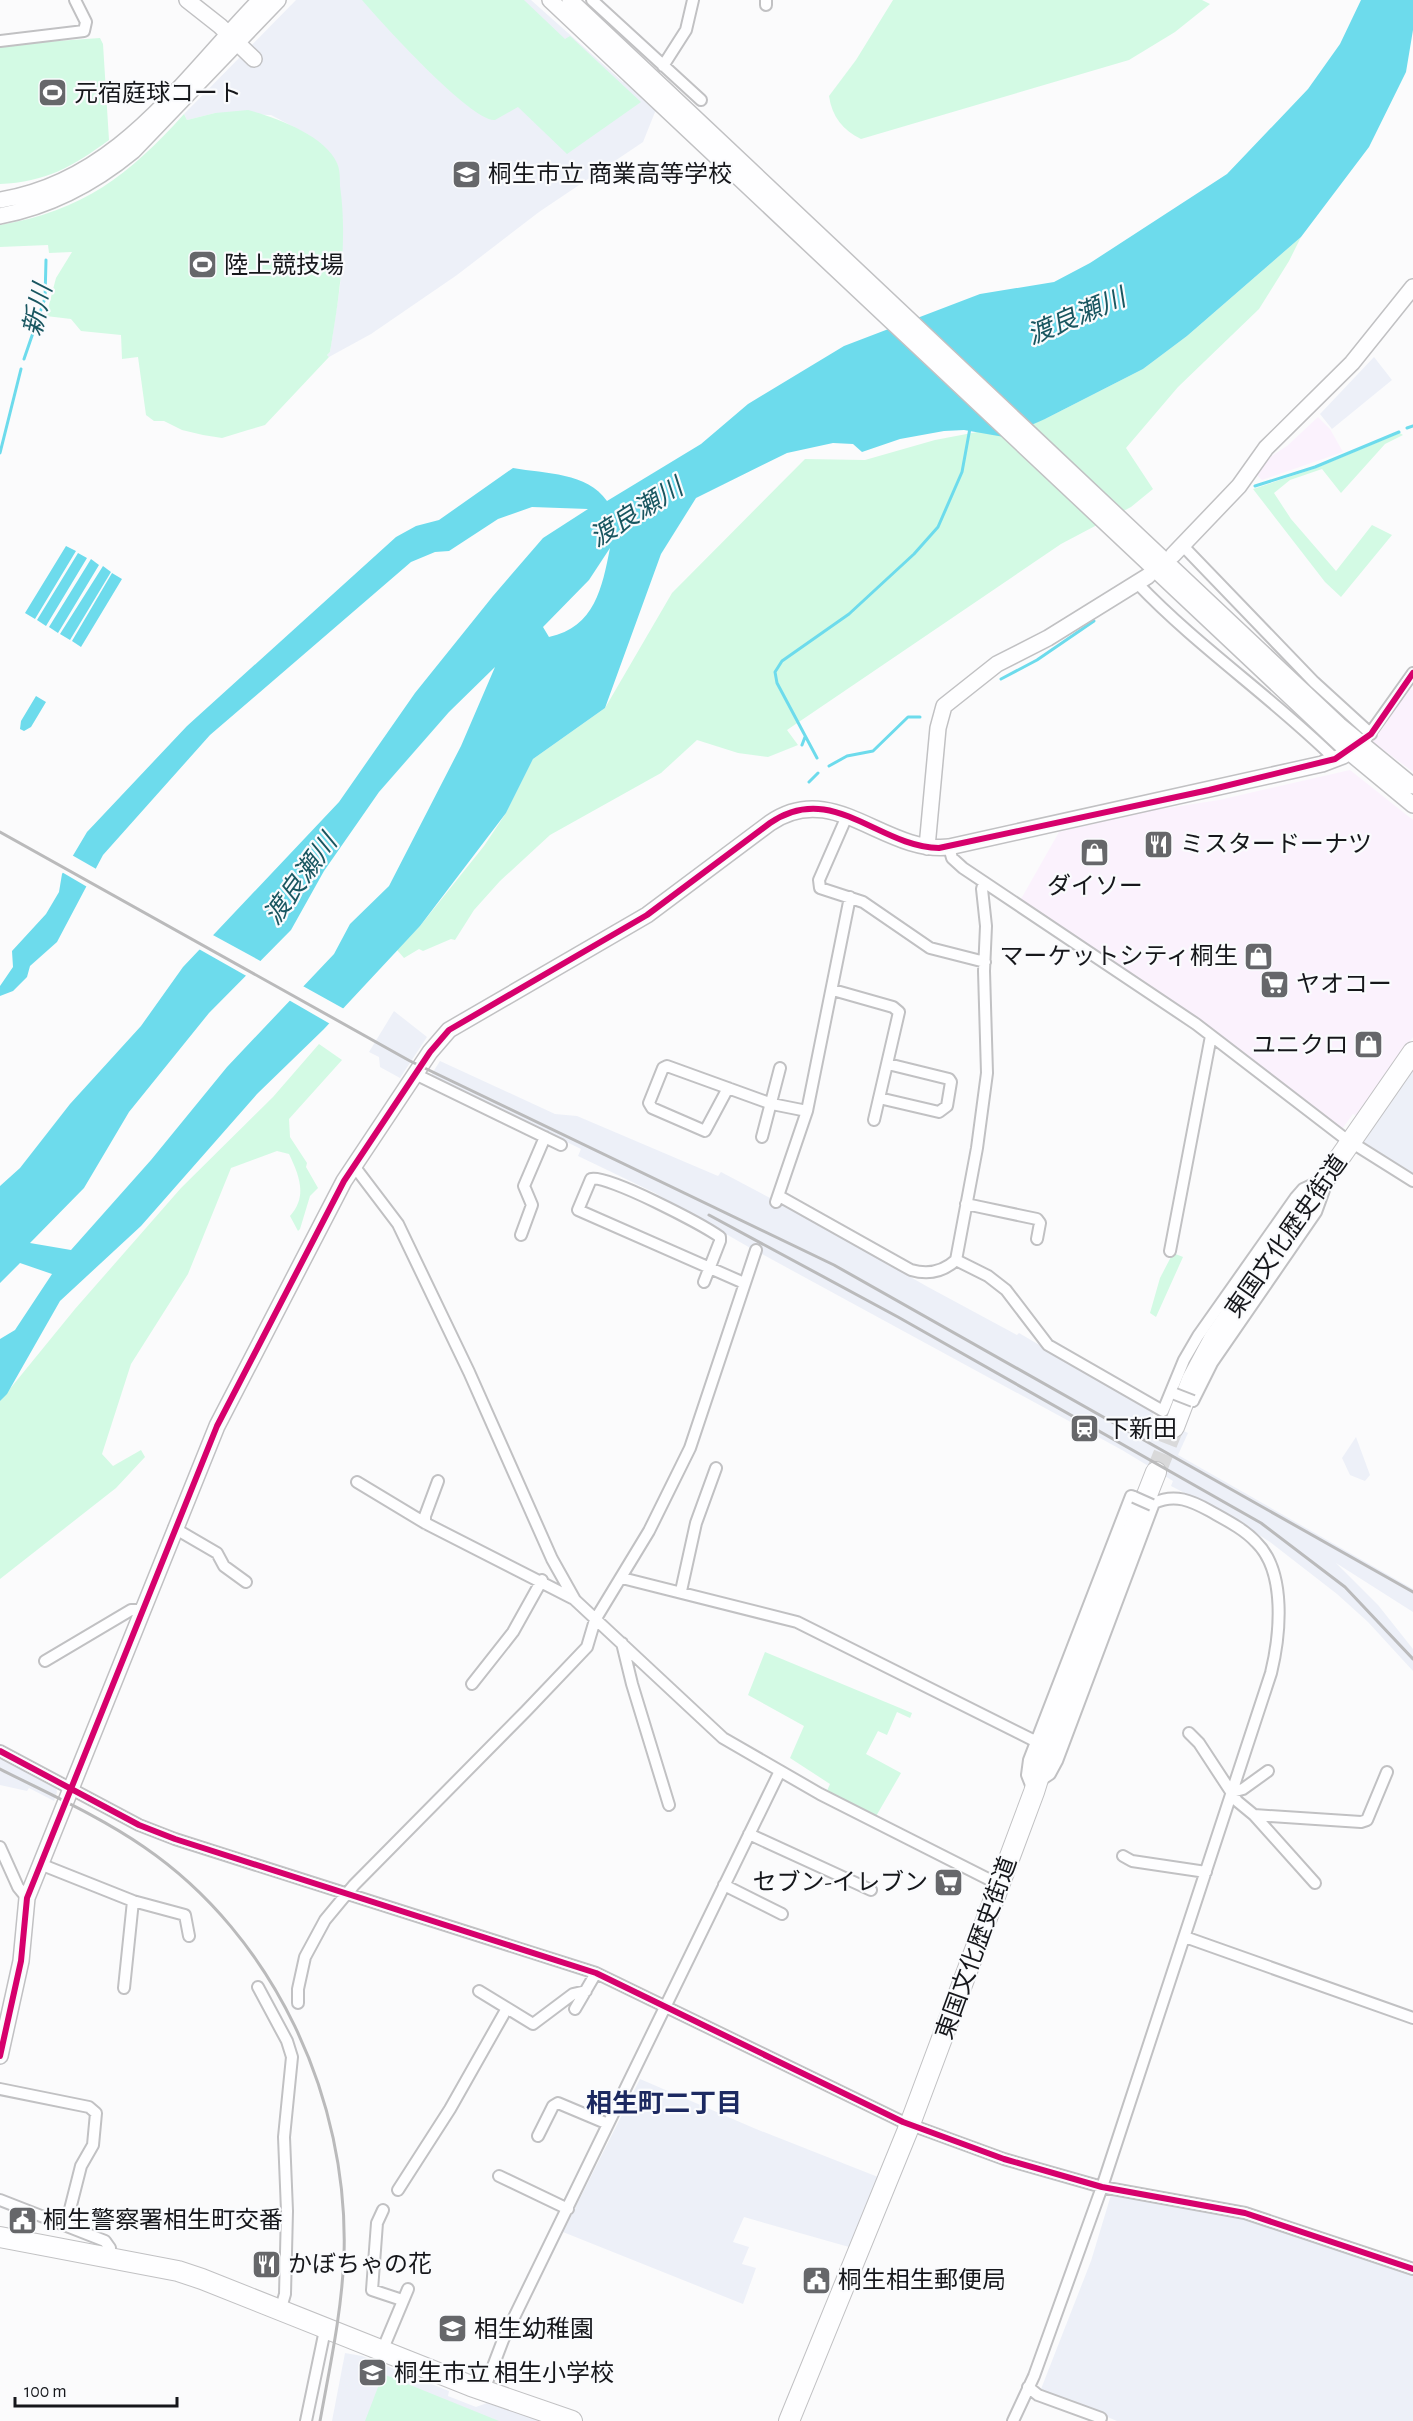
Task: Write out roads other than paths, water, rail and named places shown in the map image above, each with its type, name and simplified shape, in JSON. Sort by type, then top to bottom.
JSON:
[{"type":"highway","name":"東国文化歴史街道","points":[[1174,1427],[1192,1380],[1214,1339],[1413,1052]]},
{"type":"highway","name":"東国文化歴史街道","points":[[789,2421],[910,2124],[1036,1787],[1049,1744],[1156,1472]]},
{"type":"highway","points":[[0,2237],[178,2271],[325,2330],[572,2421]]},
{"type":"street","points":[[0,41],[84,31],[86,22],[75,0]]},
{"type":"street","points":[[187,0],[254,59]]},
{"type":"street","points":[[0,216],[30,209],[65,196],[115,166],[140,144],[232,38],[260,0]]},
{"type":"street","points":[[0,200],[57,185],[108,156],[232,38],[278,0]]},
{"type":"street","points":[[550,0],[634,69]]},
{"type":"street","points":[[570,0],[634,69],[1144,550],[1360,743],[1413,786]]},
{"type":"street","points":[[592,0],[701,100]]},
{"type":"street","points":[[663,66],[685,33],[693,0]]},
{"type":"street","points":[[1413,287],[1352,363],[1266,448],[1239,486],[1178,551],[1307,675],[1360,743],[1413,805]]},
{"type":"street","points":[[927,847],[938,721],[944,706],[997,664],[1048,638],[1143,579],[1229,668],[1288,714],[1335,759]]},
{"type":"street","points":[[0,2056],[21,1961],[27,1898],[174,1528],[217,1426],[354,1166],[415,1074],[442,1038],[457,1024],[647,915],[775,819],[790,811],[810,807],[828,809],[900,839],[927,847],[949,847],[1209,790],[1335,759],[1360,743],[1413,673]]},
{"type":"street","points":[[847,816],[818,883],[823,890],[867,904],[930,948],[985,962]]},
{"type":"street","points":[[949,847],[957,863],[1211,1036],[1350,1142],[1413,1181]]},
{"type":"street","points":[[850,897],[838,944],[833,990],[807,1111],[778,1199],[911,1270],[933,1273],[948,1267],[956,1260],[979,1140],[987,1072],[986,926],[981,888],[984,882]]},
{"type":"street","points":[[833,990],[897,1008],[899,1017],[874,1120]]},
{"type":"street","points":[[1170,1251],[1211,1036]]},
{"type":"street","points":[[879,1098],[939,1112],[947,1106],[951,1082],[949,1079],[888,1064]]},
{"type":"street","points":[[728,1088],[705,1131],[652,1108],[649,1103],[663,1068],[667,1066],[728,1088],[772,1104],[807,1111]]},
{"type":"street","points":[[762,1137],[780,1068]]},
{"type":"street","points":[[415,1074],[561,1145]]},
{"type":"street","points":[[521,1235],[532,1204],[524,1186],[545,1137]]},
{"type":"street","points":[[354,1166],[398,1224],[469,1372],[552,1559],[575,1600]]},
{"type":"street","points":[[704,1282],[710,1269],[720,1241],[717,1235],[628,1188],[597,1178],[591,1179],[578,1210],[710,1269],[744,1282]]},
{"type":"street","points":[[956,1260],[988,1275],[1006,1290],[1048,1345],[1163,1411],[1173,1393],[1184,1360],[1198,1336],[1296,1197],[1313,1184],[1325,1180],[1323,1196],[1316,1212],[1212,1363],[1193,1401],[1173,1393]]},
{"type":"street","points":[[966,1204],[1037,1219],[1040,1225],[1037,1239]]},
{"type":"street","points":[[298,2003],[298,1989],[308,1951],[325,1920],[346,1894],[577,1658],[591,1638],[595,1620],[622,1578],[690,1448],[756,1250]]},
{"type":"street","points":[[681,1591],[696,1523],[716,1468]]},
{"type":"street","points":[[425,1523],[425,1516],[438,1481]]},
{"type":"street","points":[[357,1482],[425,1523],[542,1580],[575,1600],[723,1738],[780,1772],[1000,1885]]},
{"type":"street","points":[[1014,2421],[1102,2187],[1259,1715],[1276,1649],[1278,1612],[1271,1565],[1262,1547],[1249,1535],[1194,1502],[1170,1499],[1152,1505],[1131,1496],[1026,1768],[1036,1787],[1054,1768],[1152,1505]]},
{"type":"street","points":[[174,1528],[217,1553],[224,1566],[246,1582]]},
{"type":"street","points":[[622,1578],[797,1622],[1035,1741]]},
{"type":"street","points":[[472,1684],[513,1632],[542,1580]]},
{"type":"street","points":[[45,1661],[131,1610],[142,1610]]},
{"type":"street","points":[[622,1643],[634,1694],[669,1804]]},
{"type":"street","points":[[1189,1733],[1199,1743],[1237,1801],[1254,1815],[1315,1883]]},
{"type":"street","points":[[0,1751],[139,1825],[175,1839],[596,1973],[910,2124],[1004,2159],[1102,2187],[1245,2213],[1413,2269]]},
{"type":"street","points":[[1232,1792],[1243,1789],[1268,1771]]},
{"type":"street","points":[[484,2390],[503,2340],[780,1772]]},
{"type":"street","points":[[1254,1815],[1361,1822],[1367,1820],[1387,1772]]},
{"type":"street","points":[[749,1834],[871,1890]]},
{"type":"street","points":[[0,1847],[18,1887],[27,1898]]},
{"type":"street","points":[[1123,1856],[1132,1862],[1206,1872]]},
{"type":"street","points":[[40,1864],[133,1901],[185,1915],[189,1936]]},
{"type":"street","points":[[724,1885],[782,1914]]},
{"type":"street","points":[[124,1988],[133,1901]]},
{"type":"street","points":[[1185,1937],[1413,2018]]},
{"type":"street","points":[[575,2009],[596,1973]]},
{"type":"street","points":[[258,1987],[287,2042],[292,2057],[284,2137],[287,2211],[285,2294],[280,2311]]},
{"type":"street","points":[[478,1991],[506,2010],[533,2024],[573,1994],[586,1991]]},
{"type":"street","points":[[398,2190],[450,2109],[506,2010]]},
{"type":"street","points":[[0,2089],[89,2107],[96,2113],[93,2145],[81,2166],[66,2225]]},
{"type":"street","points":[[538,2136],[553,2106],[558,2103],[608,2124]]},
{"type":"street","points":[[499,2176],[568,2209]]},
{"type":"street","points":[[0,2200],[105,2241],[110,2248],[108,2259]]},
{"type":"street","points":[[383,2210],[377,2223],[372,2290],[402,2300]]},
{"type":"street","points":[[382,2351],[408,2289]]},
{"type":"street","points":[[306,2421],[325,2330]]},
{"type":"street","points":[[1028,2387],[1038,2395],[1101,2418]]},
{"type":"water","name":"渡良瀬川","points":[[1361,0],[1413,0],[1413,30],[1406,72],[1369,147],[1301,237],[1187,336],[1143,369],[1045,419],[1004,437],[964,430],[944,431],[900,439],[862,452],[853,444],[833,443],[787,453],[696,498],[661,554],[605,708],[533,759],[506,813],[420,926],[324,1029],[257,1094],[141,1226],[60,1301],[7,1394],[0,1401],[0,1339],[15,1330],[52,1274],[20,1263],[0,1283],[0,1186],[20,1168],[70,1104],[141,1026],[183,967],[339,802],[415,693],[543,538],[588,509],[532,507],[498,519],[449,551],[435,552],[411,562],[210,735],[103,855],[57,942],[30,966],[27,977],[13,991],[0,996],[0,986],[13,967],[12,951],[46,914],[59,892],[62,874],[87,832],[187,726],[396,537],[416,526],[439,520],[513,468],[577,479],[589,484],[607,501],[701,444],[748,404],[844,346],[980,294],[1054,282],[1090,263],[1227,174],[1308,89],[1340,44]],"holes":[[[610,548],[604,577],[594,604],[577,624],[549,637],[543,627],[589,580]],[[495,667],[461,746],[389,886],[350,924],[334,954],[227,1067],[151,1160],[71,1250],[30,1243],[84,1188],[129,1112],[209,1013],[291,930],[324,871],[379,792],[449,712]]]},
{"type":"water","points":[[66,546],[76,551],[35,619],[25,613]]},
{"type":"water","points":[[78,553],[87,558],[46,626],[37,620]]},
{"type":"water","points":[[91,559],[99,565],[58,633],[49,627]]},
{"type":"water","points":[[103,566],[111,572],[70,640],[60,634]]},
{"type":"water","points":[[112,573],[122,579],[81,647],[72,641]]},
{"type":"water","points":[[36,696],[46,702],[31,727],[24,731],[20,729],[21,721]]},
{"type":"waterway","name":"新川","points":[[24,359],[45,298],[46,260]]},
{"type":"waterway","name":"新川","points":[[0,453],[21,369]]},
{"type":"waterway","points":[[1407,428],[1413,426]]},
{"type":"waterway","points":[[817,758],[777,683],[775,672],[782,661],[849,614],[914,554],[938,527],[962,472],[970,428]]},
{"type":"waterway","points":[[1255,486],[1315,467],[1399,432]]},
{"type":"waterway","points":[[1001,679],[1037,660],[1094,621]]},
{"type":"waterway","points":[[829,766],[847,756],[873,751],[908,717],[920,717]]},
{"type":"waterway","points":[[802,745],[805,737]]},
{"type":"waterway","points":[[809,782],[818,773]]},
{"type":"tunnel","points":[[1156,1472],[1174,1427]]},
{"type":"railway","points":[[0,832],[410,1061],[834,1265],[1413,1592]]},
{"type":"railway","points":[[709,1215],[898,1317],[1261,1523],[1345,1587],[1413,1659]]},
{"type":"railway","points":[[0,1769],[109,1825],[144,1847],[190,1884],[231,1926],[266,1974],[295,2026],[317,2081],[333,2138],[342,2196],[344,2255],[341,2297],[320,2421]]},
{"type":"place","name":"元宿庭球コート","points":[[53,93]]},
{"type":"place","name":"桐生市立 商業高等学校","points":[[467,174]]},
{"type":"place","name":"陸上競技場","points":[[203,265]]},
{"type":"place","name":"ミスタードーナツ","points":[[1159,844]]},
{"type":"place","name":"ダイソー","points":[[1095,853]]},
{"type":"place","name":"マーケットシティ桐生","points":[[1259,956]]},
{"type":"place","name":"ヤオコー","points":[[1275,984]]},
{"type":"place","name":"ユニクロ","points":[[1369,1045]]},
{"type":"place","name":"下新田","points":[[1084,1429]]},
{"type":"place","name":"セブン-イレブン","points":[[949,1882]]},
{"type":"place","name":"桐生警察署相生町交番","points":[[22,2220]]},
{"type":"place","name":"かぼちゃの花","points":[[267,2264]]},
{"type":"place","name":"桐生相生郵便局","points":[[817,2280]]},
{"type":"place","name":"相生幼稚園","points":[[453,2329]]},
{"type":"place","name":"桐生市立 相生小学校","points":[[373,2373]]},
{"type":"district","name":"相生町二丁目","points":[[664,2103]]}]
